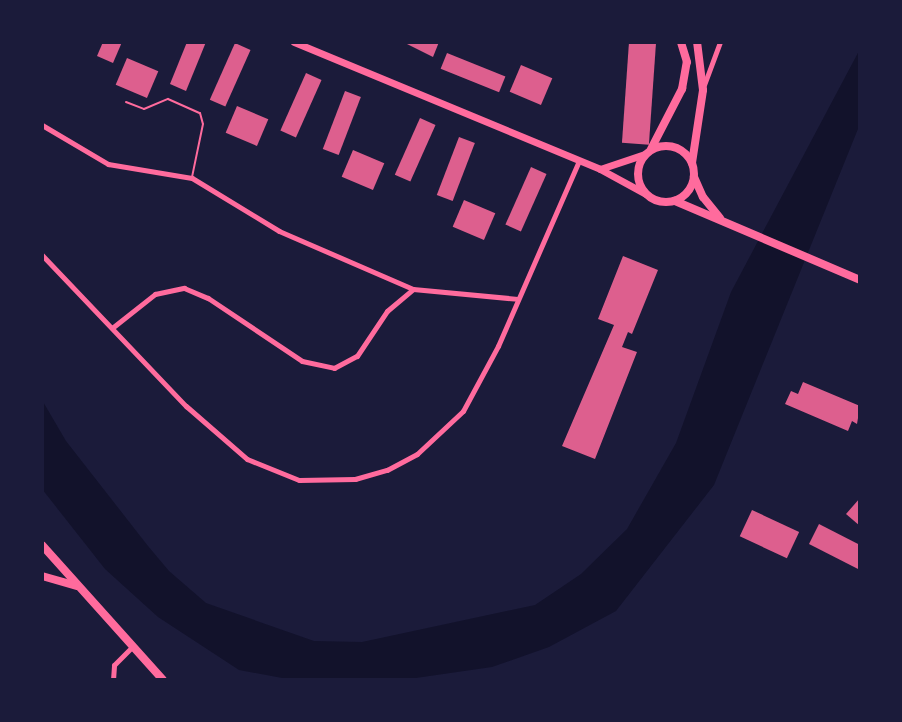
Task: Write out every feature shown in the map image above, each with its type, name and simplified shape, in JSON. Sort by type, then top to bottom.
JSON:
[{"type":"main road","points":[[697,42],[703,90],[692,163],[694,177],[703,197],[722,221]]},
{"type":"main road","points":[[685,43],[687,62],[682,89],[638,174],[646,194],[659,201],[675,201],[860,280]]},
{"type":"main road","points":[[648,152],[671,146],[684,152],[692,163]]},
{"type":"main road","points":[[675,201],[686,194],[694,177]]},
{"type":"main road","points":[[42,545],[163,680]]},
{"type":"main road","points":[[42,576],[79,586]]},
{"type":"street","points":[[294,42],[600,169],[646,194]]},
{"type":"street","points":[[703,90],[720,42]]},
{"type":"street","points":[[42,125],[108,164],[192,178],[279,231],[412,289],[518,299]]},
{"type":"street","points":[[600,169],[648,152]]},
{"type":"street","points":[[42,255],[186,406],[247,459],[288,478],[333,482],[377,473],[403,462],[449,426],[468,403],[518,299],[579,161]]},
{"type":"street","points":[[112,328],[155,294],[184,288],[208,298],[302,361],[334,368],[357,356],[387,311],[412,289]]},
{"type":"street","points":[[113,680],[114,665],[132,647]]},
{"type":"lane","points":[[126,102],[144,109],[168,99],[200,113],[203,124],[192,178]]},
{"type":"shaded area","points":[[860,49],[860,124],[714,485],[616,611],[549,647],[492,667],[402,680],[293,680],[239,670],[158,617],[105,569],[42,489],[42,400],[66,441],[148,546],[169,571],[206,603],[314,641],[362,642],[535,605],[581,574],[627,529],[676,443],[731,292]]},
{"type":"building","points":[[103,42],[122,42],[113,63],[97,56]]},
{"type":"building","points":[[187,42],[206,42],[186,91],[170,84]]},
{"type":"building","points":[[403,42],[439,42],[433,57]]},
{"type":"building","points":[[629,42],[656,44],[649,145],[622,143]]},
{"type":"building","points":[[235,43],[251,50],[225,107],[210,100]]},
{"type":"building","points":[[447,53],[505,77],[499,92],[441,69]]},
{"type":"building","points":[[127,58],[158,71],[147,98],[116,85]]},
{"type":"building","points":[[521,65],[552,78],[541,105],[510,92]]},
{"type":"building","points":[[306,73],[322,80],[296,137],[280,131]]},
{"type":"building","points":[[345,91],[361,97],[339,155],[323,149]]},
{"type":"building","points":[[237,106],[268,119],[257,146],[226,133]]},
{"type":"building","points":[[420,118],[436,125],[410,182],[395,175]]},
{"type":"building","points":[[459,137],[475,143],[453,201],[437,195]]},
{"type":"building","points":[[353,150],[384,163],[373,190],[342,177]]},
{"type":"building","points":[[531,167],[547,174],[521,231],[505,225]]},
{"type":"building","points":[[464,200],[495,213],[484,240],[453,227]]},
{"type":"building","points":[[623,256],[658,270],[632,334],[628,332],[622,347],[637,352],[595,459],[562,446],[614,325],[598,319]]},
{"type":"building","points":[[803,382],[860,406],[857,424],[852,421],[848,431],[785,404],[791,391],[798,394]]},
{"type":"building","points":[[860,498],[860,526],[846,514]]},
{"type":"building","points":[[752,510],[799,532],[787,558],[740,536]]},
{"type":"building","points":[[819,524],[860,545],[860,570],[809,544]]}]
